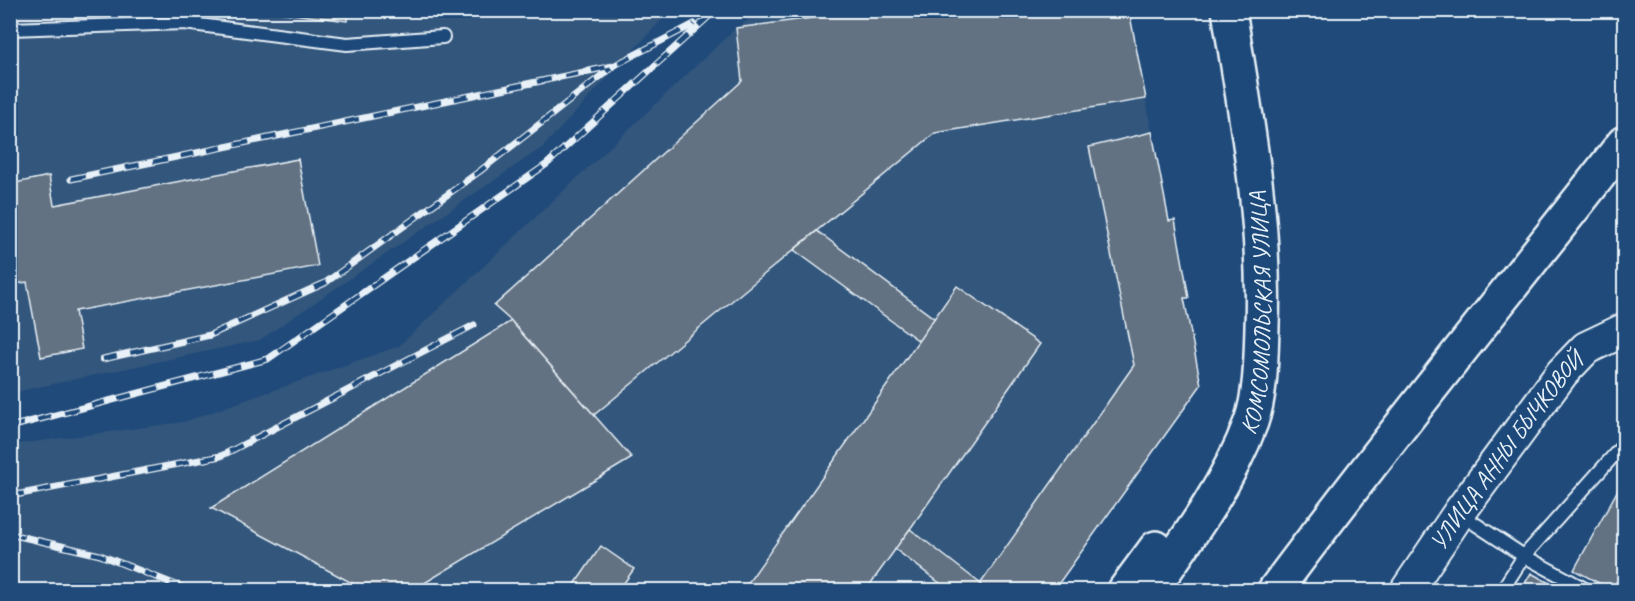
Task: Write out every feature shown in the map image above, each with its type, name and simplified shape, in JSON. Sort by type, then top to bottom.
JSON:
[{"type":"main road","name":"КОМСОМОЛЬСКАЯ УЛИЦА","points":[[1152,591],[1211,505],[1235,460],[1252,420],[1258,380],[1263,293],[1263,241],[1248,120],[1229,10]]},
{"type":"main road","points":[[1275,591],[1364,471],[1620,153]]},
{"type":"main road","points":[[1125,591],[1187,505],[1258,380]]},
{"type":"street","name":"УЛИЦА АННЫ БЫЧКОВОЙ","points":[[1407,591],[1459,513],[1562,373],[1586,348],[1624,330]]},
{"type":"lane","points":[[10,29],[184,22],[347,44],[443,37]]},
{"type":"lane","points":[[1502,591],[1524,556],[1624,444]]},
{"type":"lane","points":[[1459,513],[1524,556],[1587,591]]},
{"type":"shaded area","points":[[10,11],[670,11],[543,147],[260,340],[11,393]]},
{"type":"shaded area","points":[[761,11],[1129,11],[1169,221],[1175,220],[1189,298],[1184,299],[1201,385],[1054,590],[11,590],[10,445],[183,422],[399,346],[736,28]]},
{"type":"building","points":[[261,10],[348,10],[347,21]]},
{"type":"building","points":[[874,10],[1129,10],[1146,99],[935,133],[594,415],[511,321],[494,306],[742,81],[736,28]]},
{"type":"building","points":[[1152,132],[1169,221],[1175,220],[1189,298],[1184,298],[1201,385],[1054,590],[976,590],[1134,365],[1089,147]]},
{"type":"building","points":[[298,159],[318,266],[75,311],[82,349],[41,357],[27,282],[10,285],[10,234],[17,233],[10,184],[49,176],[54,205]]},
{"type":"building","points":[[817,231],[935,319],[919,341],[794,250]]},
{"type":"building","points":[[957,286],[1040,344],[910,529],[866,590],[743,590]]},
{"type":"building","points":[[511,321],[632,458],[413,590],[365,590],[211,508]]},
{"type":"building","points":[[1621,484],[1624,486],[1624,568],[1612,590],[1574,570]]},
{"type":"building","points":[[910,529],[981,584],[976,590],[949,590],[895,549]]},
{"type":"building","points":[[601,546],[634,569],[619,590],[571,590]]},
{"type":"building","points":[[1531,573],[1562,590],[1521,590]]},
{"type":"building","points":[[10,582],[28,590],[10,590]]},
{"type":"railway","points":[[10,427],[268,359],[547,164],[716,10]]},
{"type":"railway","points":[[71,179],[613,66],[694,24]]},
{"type":"railway","points":[[103,359],[210,335],[325,283],[480,171],[611,68]]},
{"type":"railway","points":[[10,496],[221,456],[474,325]]},
{"type":"railway","points":[[10,534],[100,555],[189,590]]}]
